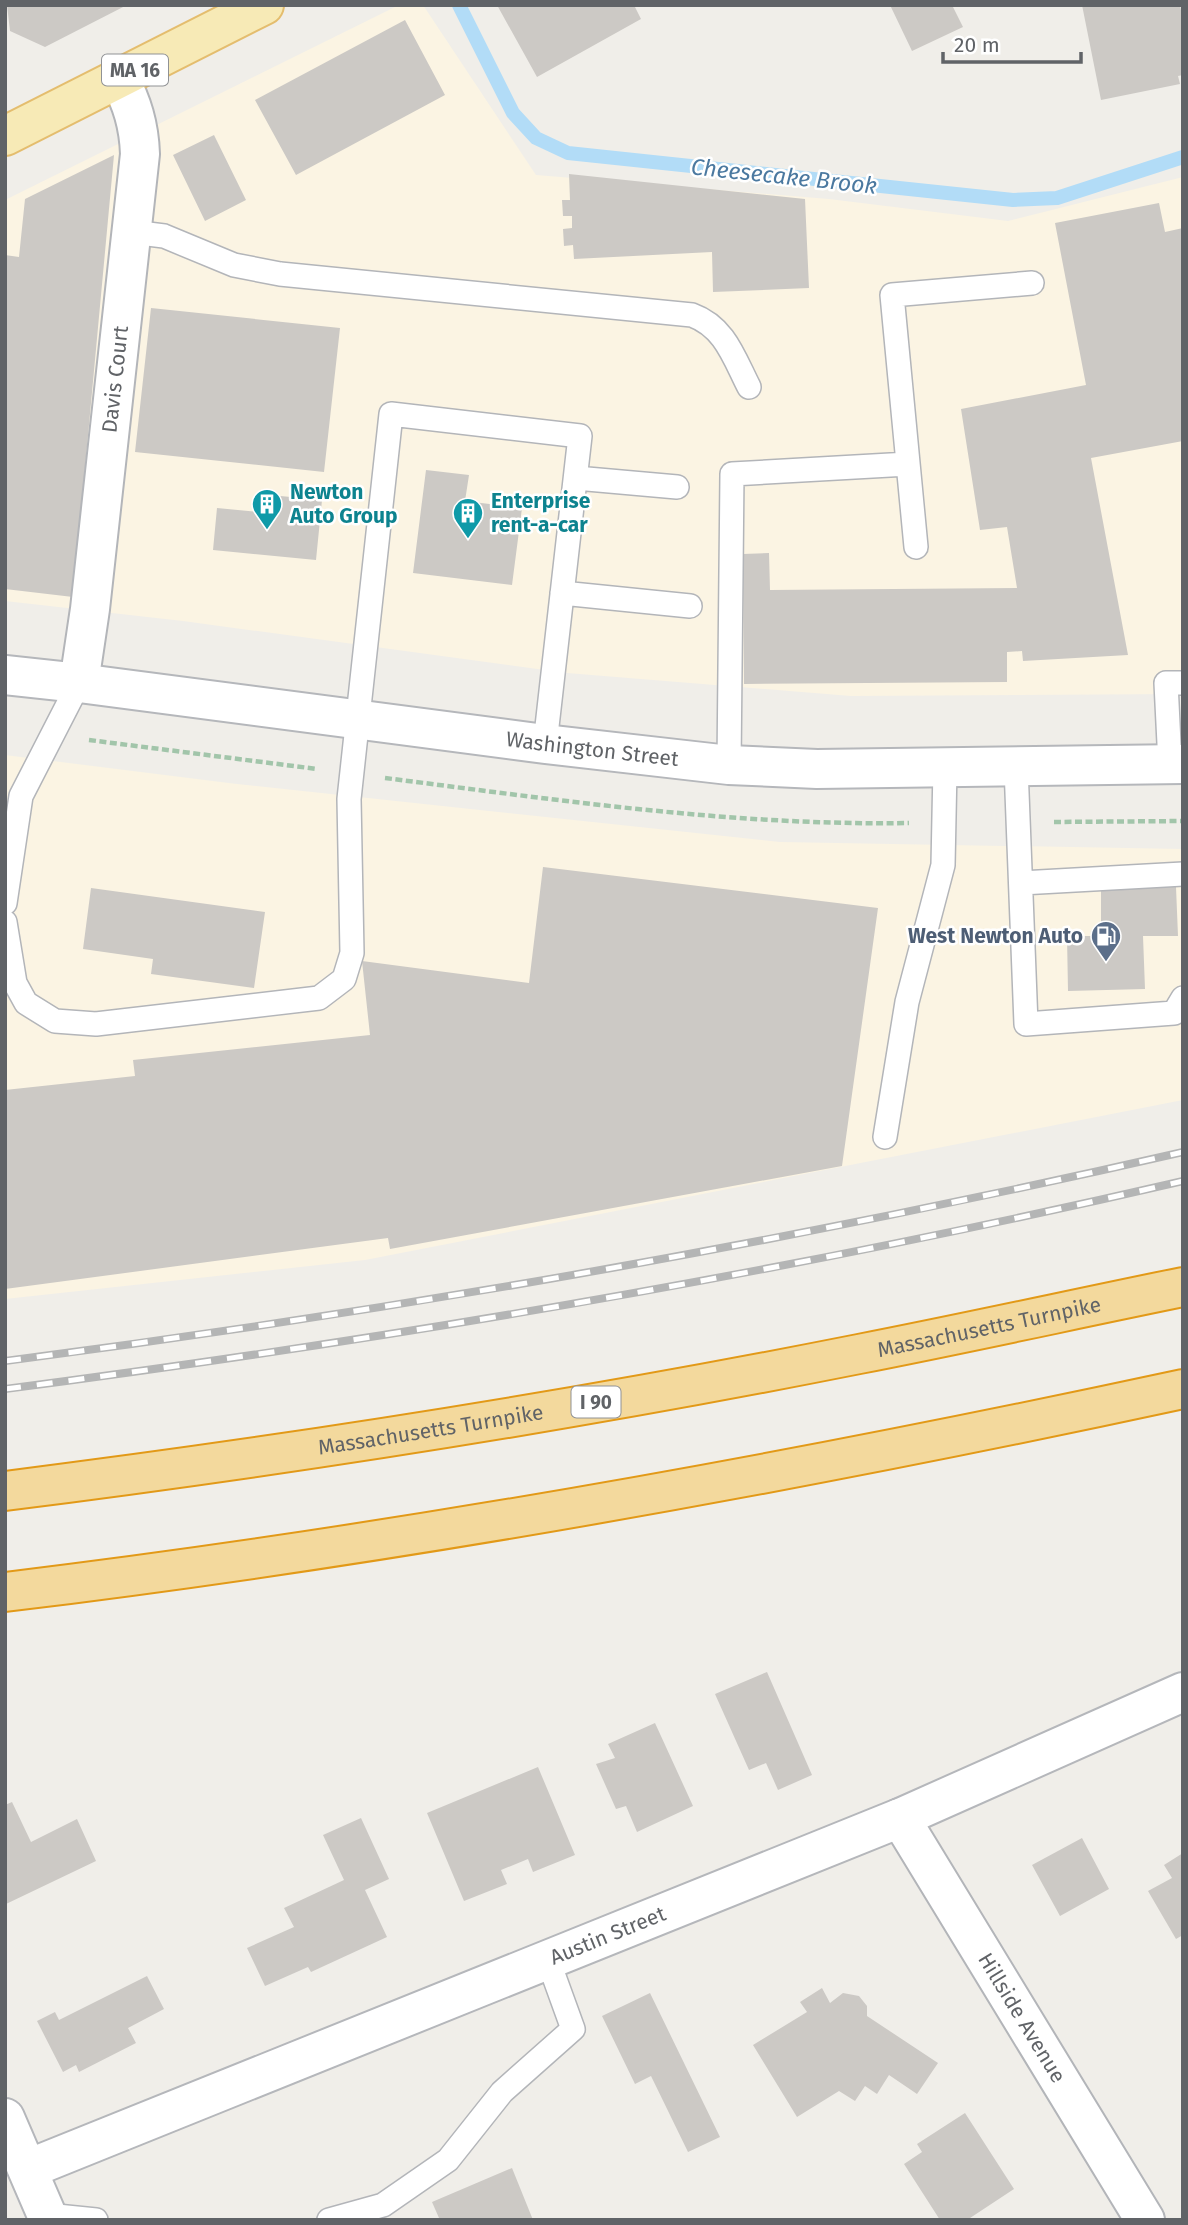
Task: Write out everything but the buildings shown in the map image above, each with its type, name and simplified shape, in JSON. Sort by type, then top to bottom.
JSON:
[{"type":"highway","name":"Massachusetts Turnpike","points":[[5,1491],[186,1467],[548,1410],[859,1354],[1183,1287]]},
{"type":"highway","points":[[5,1592],[339,1547],[519,1518],[863,1456],[1183,1389]]},
{"type":"main road","name":"MA 16","points":[[5,136],[264,5]]},
{"type":"main road","name":"Davis Court","points":[[79,683],[140,154],[133,108],[119,78]]},
{"type":"main road","name":"Washington Street","points":[[5,675],[729,765],[817,769],[1177,764]]},
{"type":"main road","name":"Austin Street","points":[[28,2169],[900,1818],[1183,1692]]},
{"type":"main road","name":"Hillside Avenue","points":[[900,1818],[1145,2220]]},
{"type":"main road","points":[[5,2118],[48,2217]]},
{"type":"lane","points":[[132,232],[164,236],[234,265],[281,274],[692,314],[720,331],[749,387]]},
{"type":"lane","points":[[916,547],[892,295],[1032,283]]},
{"type":"lane","points":[[5,922],[15,983],[26,1003],[55,1021],[96,1024],[319,998],[344,979],[352,953],[349,799],[391,414],[580,436],[545,744]]},
{"type":"lane","points":[[729,765],[732,474],[908,464]]},
{"type":"lane","points":[[576,478],[677,487]]},
{"type":"lane","points":[[562,593],[690,606]]},
{"type":"lane","points":[[5,903],[21,796],[79,683]]},
{"type":"lane","points":[[1177,764],[1166,683],[1183,683]]},
{"type":"lane","points":[[1016,767],[1026,1024],[1174,1013],[1183,998]]},
{"type":"lane","points":[[885,1137],[910,990],[943,865],[945,768]]},
{"type":"lane","points":[[1021,883],[1183,874]]},
{"type":"lane","points":[[329,2220],[383,2205],[447,2160],[502,2092],[573,2029],[548,1960]]},
{"type":"lane","points":[[48,2217],[96,2220]]},
{"type":"shaded area","points":[[399,5],[423,5],[536,175],[829,199],[1008,221],[1183,177],[1183,694],[851,696],[567,673],[183,621],[5,601],[5,200]]},
{"type":"shaded area","points":[[5,755],[237,784],[780,842],[1183,849],[1183,1100],[365,1260],[5,1299]]},
{"type":"waterway","name":"Cheesecake Brook","points":[[459,5],[513,113],[536,138],[568,153],[1013,200],[1057,198],[1183,157]]},
{"type":"railway","points":[[5,1361],[301,1319],[597,1271],[891,1215],[1183,1152]]},
{"type":"railway","points":[[5,1389],[301,1348],[597,1300],[891,1244],[1183,1181]]},
{"type":"place","name":"Newton Auto Group","points":[[267,531]]},
{"type":"place","name":"Enterprise rent-a-car","points":[[468,540]]},
{"type":"place","name":"West Newton Auto","points":[[1106,963]]}]
